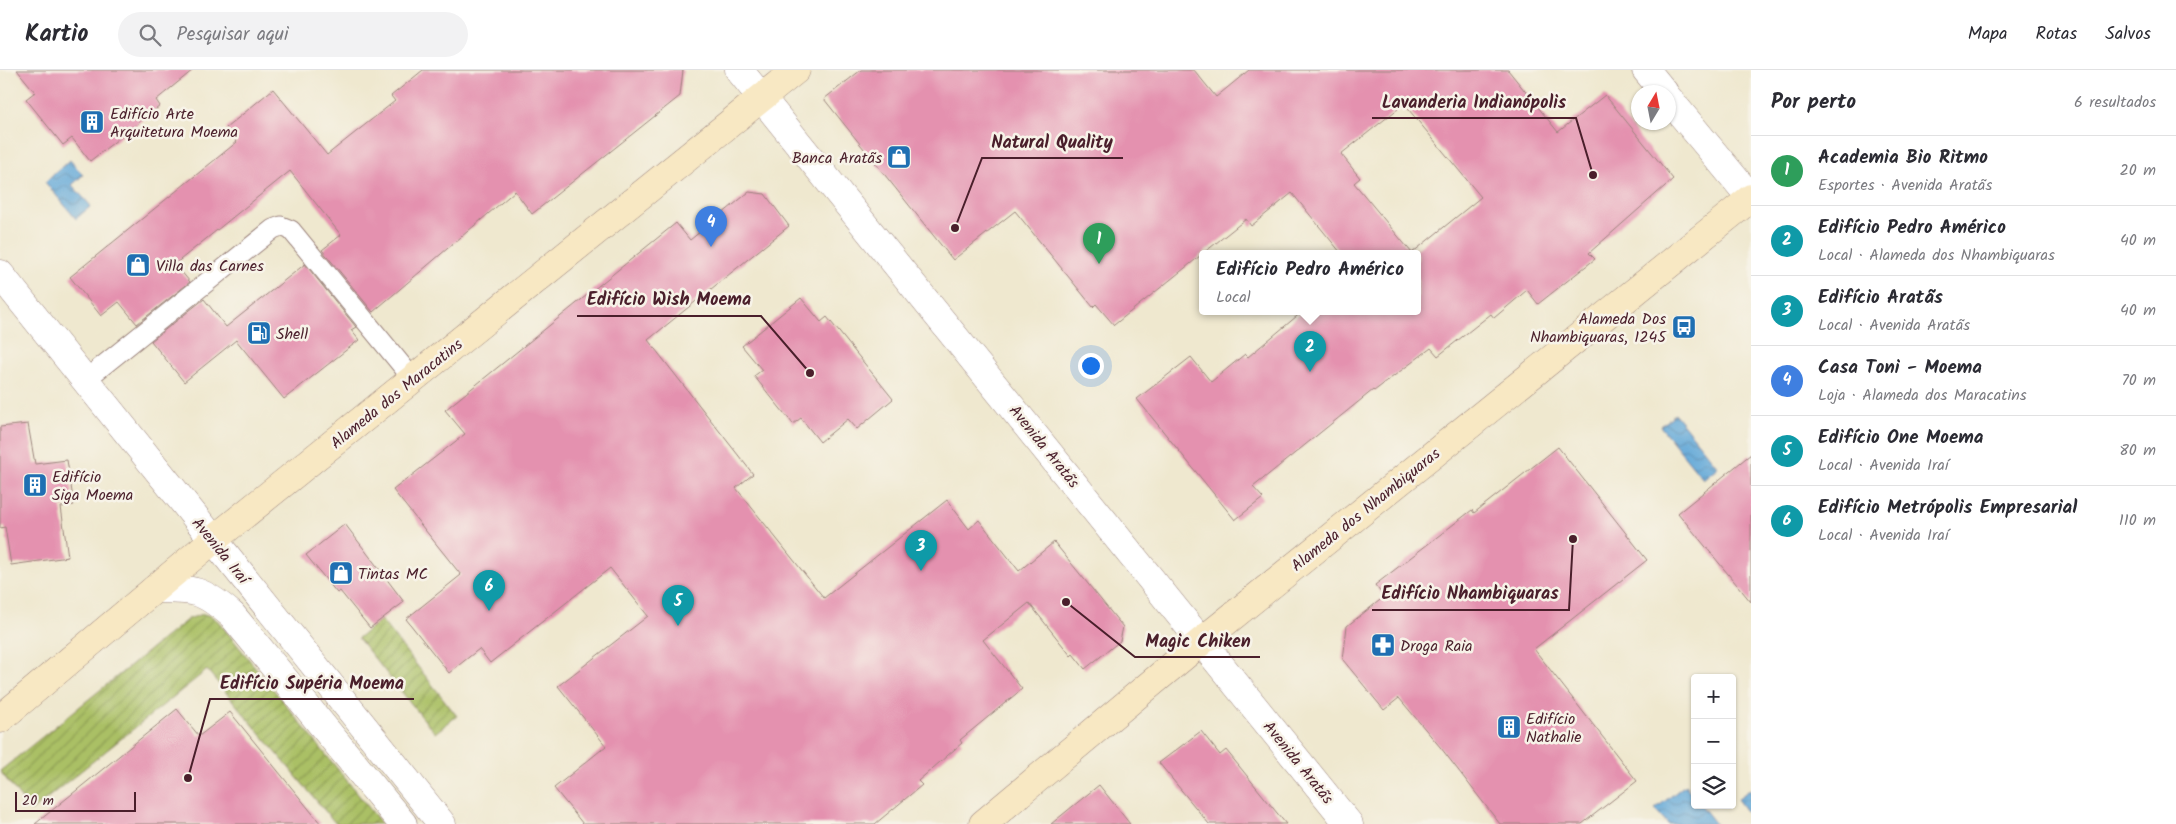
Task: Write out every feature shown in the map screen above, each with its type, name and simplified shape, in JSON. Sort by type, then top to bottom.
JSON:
[{"type":"main road","name":"Alameda dos Maracatins","points":[[0,719],[213,540],[796,70]]},
{"type":"main road","name":"Alameda dos Nhambiquaras","points":[[982,824],[1202,641],[1751,198]]},
{"type":"street","name":"Avenida Aratãs","points":[[739,70],[1349,824]]},
{"type":"street","points":[[1646,70],[1658,85]]},
{"type":"street","points":[[1676,108],[1751,198]]},
{"type":"street","name":"Avenida Iraí","points":[[0,274],[442,824]]},
{"type":"street","points":[[155,589],[190,589],[213,599],[232,614],[402,824]]},
{"type":"lane","points":[[85,380],[273,229],[281,226],[291,230],[413,379]]},
{"type":"green space","points":[[203,614],[211,616],[218,621],[382,824],[336,824],[207,670],[31,811],[0,771],[188,619]]},
{"type":"green space","points":[[381,620],[457,716],[435,733],[358,638]]},
{"type":"water","points":[[70,160],[83,175],[72,185],[91,206],[76,219],[45,182]]},
{"type":"water","points":[[1675,414],[1718,467],[1703,479],[1660,426]]},
{"type":"water","points":[[1685,785],[1691,793],[1691,809],[1704,809],[1716,824],[1668,824],[1655,809]]},
{"type":"water","points":[[1751,789],[1751,818],[1737,799]]},
{"type":"building","name":"Edifício Arte Arquitetura Moema","points":[[17,70],[193,70],[156,100],[160,106],[90,161],[72,138],[63,145],[26,99],[35,92]]},
{"type":"building","points":[[423,70],[683,70],[680,96],[532,214],[515,191],[373,312],[322,250],[341,235],[290,171],[175,264],[190,282],[137,324],[119,302],[101,316],[70,277],[237,142],[226,128],[273,89],[327,155],[395,101],[391,96]]},
{"type":"building","points":[[861,70],[1194,70],[1216,97],[1249,70],[1508,70],[1558,132],[1605,95],[1631,127],[1631,130],[1633,130],[1673,179],[1589,253],[1595,259],[1538,304],[1527,290],[1494,318],[1491,314],[1438,356],[1431,348],[1373,390],[1253,487],[1263,498],[1235,520],[1137,399],[1191,357],[1211,382],[1245,354],[1248,357],[1298,315],[1421,315],[1421,250],[1416,250],[1481,197],[1404,104],[1341,154],[1360,178],[1354,183],[1410,250],[1339,250],[1292,193],[1251,226],[1246,219],[1207,250],[1199,250],[1199,257],[1114,325],[1096,304],[1093,307],[1015,211],[953,260],[824,99]]},
{"type":"building","points":[[749,192],[765,194],[789,226],[648,340],[753,474],[736,488],[824,598],[947,500],[969,529],[979,520],[1019,571],[1054,542],[1123,627],[1120,641],[1085,669],[1073,654],[1071,656],[1029,603],[983,640],[1022,689],[960,740],[962,743],[918,781],[922,785],[875,824],[583,824],[554,788],[606,746],[558,686],[648,616],[610,568],[490,663],[479,649],[449,673],[406,619],[461,575],[393,490],[465,434],[445,410],[676,223],[690,240]]},
{"type":"building","name":"Shell","points":[[305,264],[356,327],[351,330],[359,340],[284,399],[236,340],[184,382],[151,341],[204,299],[226,327]]},
{"type":"building","points":[[801,298],[821,322],[827,317],[893,399],[857,429],[848,419],[820,442],[801,418],[793,424],[754,376],[762,370],[742,346]]},
{"type":"building","name":"Edifício Siga Moema","points":[[28,424],[35,464],[67,460],[74,505],[61,507],[68,557],[11,565],[5,527],[0,528],[0,427]]},
{"type":"building","points":[[1558,447],[1647,560],[1534,649],[1637,781],[1582,824],[1500,824],[1399,698],[1384,710],[1343,660],[1347,626],[1384,597],[1375,585],[1472,510],[1474,513]]},
{"type":"building","points":[[1751,454],[1751,602],[1678,513]]},
{"type":"building","name":"Tintas MC","points":[[345,524],[404,602],[370,628],[340,591],[337,593],[306,555]]},
{"type":"building","points":[[177,709],[199,736],[230,712],[321,824],[35,824]]},
{"type":"building","points":[[1201,731],[1220,755],[1226,750],[1286,824],[1209,824],[1159,763]]},
{"type":"building","points":[[1099,785],[1130,824],[1051,824]]},
{"type":"place","name":"Edifício Arte Arquitetura Moema","points":[[92,122]]},
{"type":"place","name":"Banca Aratãs","points":[[899,157]]},
{"type":"place","name":"Lavanderia Indianópolis","points":[[1593,175]]},
{"type":"place","name":"Natural Quality","points":[[955,228]]},
{"type":"place","name":"Casa Toni - Moema","points":[[711,247]]},
{"type":"place","name":"Academia Bio Ritmo","points":[[1099,264]]},
{"type":"place","name":"Villa das Carnes","points":[[138,265]]},
{"type":"place","name":"Alameda Dos Nhambiquaras, 1245","points":[[1684,327]]},
{"type":"place","name":"Shell","points":[[259,333]]},
{"type":"place","name":"Edifício Pedro Américo","points":[[1310,372]]},
{"type":"place","name":"Edifício Wish Moema","points":[[810,373]]},
{"type":"place","name":"Edifício Siga Moema","points":[[35,485]]},
{"type":"place","name":"Edifício Nhambiquaras","points":[[1573,539]]},
{"type":"place","name":"Edifício Aratãs","points":[[921,571]]},
{"type":"place","name":"Tintas MC","points":[[341,573]]},
{"type":"place","name":"Magic Chiken","points":[[1066,602]]},
{"type":"place","name":"Edifício Metrópolis Empresarial","points":[[489,611]]},
{"type":"place","name":"Edifício One Moema","points":[[678,626]]},
{"type":"place","name":"Droga Raia","points":[[1383,645]]},
{"type":"place","name":"Edifício Nathalie","points":[[1509,727]]},
{"type":"place","name":"Edifício Supéria Moema","points":[[188,778]]}]
